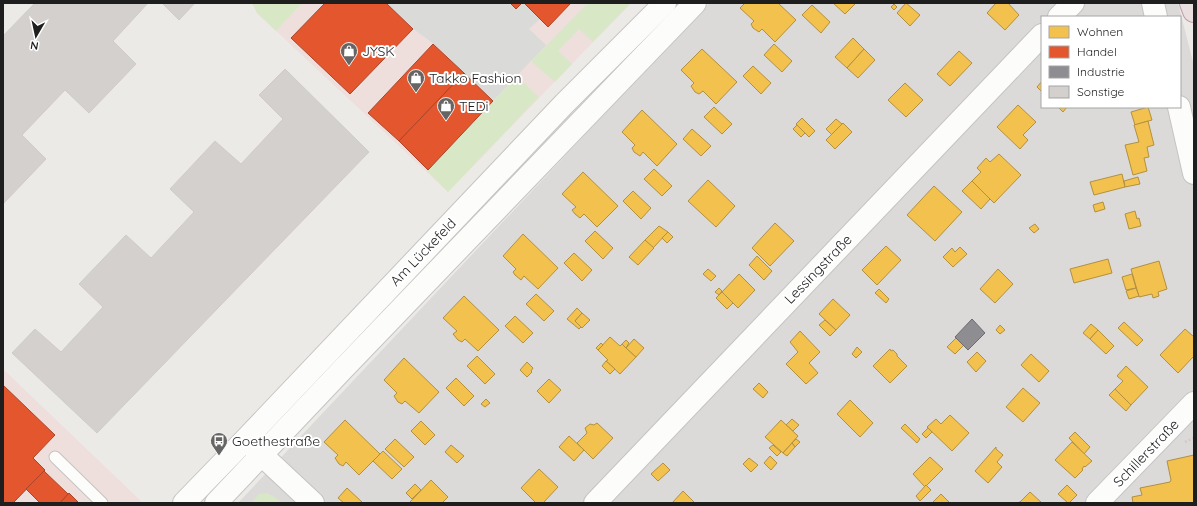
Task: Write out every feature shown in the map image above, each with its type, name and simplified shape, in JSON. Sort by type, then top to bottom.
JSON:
[{"type":"highway","points":[[1191,3],[1194,11]]},
{"type":"street","name":"Am Lückefeld","points":[[184,503],[564,104],[665,3]]},
{"type":"street","name":"Am Lückefeld","points":[[216,503],[695,3]]},
{"type":"street","points":[[1060,16],[1073,3]]},
{"type":"street","points":[[1153,3],[1156,16]]},
{"type":"street","name":"Lessingstraße","points":[[595,503],[1041,36]]},
{"type":"street","points":[[1179,108],[1194,173]]},
{"type":"street","name":"Schillerstraße","points":[[1097,503],[1194,403]]},
{"type":"street","points":[[246,439],[313,503]]},
{"type":"lane","points":[[55,457],[102,503]]},
{"type":"shaded area","points":[[252,3],[631,3],[448,192],[257,13]]},
{"type":"shaded area","points":[[386,3],[510,3],[516,9],[524,3],[540,19],[529,29],[546,45],[493,101],[434,44],[412,28]]},
{"type":"shaded area","points":[[709,3],[1178,3],[1194,66],[1194,503],[238,503]]},
{"type":"shaded area","points":[[3,369],[143,503],[3,503]]},
{"type":"green space","points":[[252,3],[302,3],[276,31],[257,13]]},
{"type":"green space","points":[[588,3],[631,3],[593,42],[579,29],[558,51],[572,64],[555,82],[533,63],[532,60]]},
{"type":"green space","points":[[517,76],[539,97],[448,192],[427,171]]},
{"type":"green space","points":[[267,493],[282,503],[251,503],[259,494]]},
{"type":"building: Wohnen","points":[[745,3],[778,3],[796,20],[775,42],[762,29],[759,32],[753,28],[751,24],[754,21],[740,8]]},
{"type":"building: Wohnen","points":[[833,3],[854,3],[855,4],[845,14]]},
{"type":"building: Wohnen","points":[[906,3],[920,15],[910,26],[897,13]]},
{"type":"building: Wohnen","points":[[996,3],[1008,3],[1019,15],[1005,30],[987,13]]},
{"type":"building: Wohnen","points":[[894,4],[897,7],[894,10],[891,7]]},
{"type":"building: Wohnen","points":[[812,5],[830,22],[821,33],[802,15]]},
{"type":"building: Wohnen","points":[[853,38],[864,49],[847,68],[835,57]]},
{"type":"building: Wohnen","points":[[774,44],[792,61],[782,72],[764,55]]},
{"type":"building: Wohnen","points":[[702,49],[737,82],[716,104],[703,91],[699,94],[695,92],[691,86],[694,83],[681,70]]},
{"type":"building: Wohnen","points":[[864,49],[875,60],[858,78],[847,68]]},
{"type":"building: Wohnen","points":[[959,51],[972,63],[950,86],[937,74]]},
{"type":"building: Wohnen","points":[[753,66],[771,83],[761,94],[743,76]]},
{"type":"building: Wohnen","points":[[1041,82],[1041,91],[1037,87]]},
{"type":"building: Wohnen","points":[[905,83],[923,100],[906,117],[888,100]]},
{"type":"building: Wohnen","points":[[1018,105],[1036,122],[1023,135],[1028,140],[1020,149],[997,127]]},
{"type":"building: Wohnen","points":[[714,107],[732,124],[722,134],[704,117]]},
{"type":"building: Wohnen","points":[[1059,108],[1066,108],[1063,112]]},
{"type":"building: Wohnen","points":[[1148,108],[1152,120],[1135,125],[1131,112]]},
{"type":"building: Wohnen","points":[[642,110],[677,144],[657,166],[643,152],[640,156],[634,152],[632,148],[635,145],[622,132]]},
{"type":"building: Wohnen","points":[[802,118],[815,131],[809,137],[796,124]]},
{"type":"building: Wohnen","points":[[836,119],[842,124],[832,135],[826,129]]},
{"type":"building: Wohnen","points":[[1148,121],[1154,145],[1147,147],[1149,157],[1144,158],[1147,171],[1133,175],[1125,145],[1139,142],[1134,125]]},
{"type":"building: Wohnen","points":[[843,123],[852,132],[835,149],[826,140]]},
{"type":"building: Wohnen","points":[[797,125],[805,133],[801,137],[793,129]]},
{"type":"building: Wohnen","points":[[692,129],[711,146],[701,156],[683,139]]},
{"type":"building: Wohnen","points":[[999,154],[1021,175],[994,203],[972,181],[981,172],[977,168],[986,158],[990,162]]},
{"type":"building: Wohnen","points":[[654,169],[672,186],[662,196],[644,179]]},
{"type":"building: Wohnen","points":[[583,172],[618,206],[597,227],[584,214],[580,218],[575,214],[572,210],[576,207],[562,194]]},
{"type":"building: Wohnen","points":[[1122,174],[1125,187],[1094,195],[1090,182]]},
{"type":"building: Wohnen","points":[[1138,177],[1140,184],[1125,187],[1124,181]]},
{"type":"building: Wohnen","points":[[708,180],[735,206],[716,227],[688,201]]},
{"type":"building: Wohnen","points":[[972,181],[990,199],[981,209],[962,191]]},
{"type":"building: Wohnen","points":[[934,186],[962,212],[935,241],[907,215]]},
{"type":"building: Wohnen","points":[[633,191],[651,208],[641,219],[623,201]]},
{"type":"building: Wohnen","points":[[1103,202],[1105,209],[1095,212],[1093,205]]},
{"type":"building: Wohnen","points":[[1135,211],[1141,226],[1129,229],[1125,214]]},
{"type":"building: Wohnen","points":[[775,223],[794,241],[770,266],[752,248]]},
{"type":"building: Wohnen","points":[[1035,224],[1039,229],[1034,233],[1029,228]]},
{"type":"building: Wohnen","points":[[659,226],[668,232],[653,248],[645,240]]},
{"type":"building: Wohnen","points":[[595,231],[613,248],[603,259],[585,241]]},
{"type":"building: Wohnen","points":[[668,232],[673,237],[667,243],[662,238]]},
{"type":"building: Wohnen","points":[[523,234],[558,268],[538,289],[524,276],[521,280],[515,275],[513,272],[516,269],[503,256]]},
{"type":"building: Wohnen","points":[[645,240],[654,248],[638,265],[629,257]]},
{"type":"building: Wohnen","points":[[886,246],[901,260],[877,285],[862,270]]},
{"type":"building: Wohnen","points":[[960,247],[967,254],[953,267],[943,257],[952,248],[955,252]]},
{"type":"building: Wohnen","points":[[574,253],[592,270],[582,281],[564,263]]},
{"type":"building: Wohnen","points":[[757,256],[772,271],[764,280],[749,265]]},
{"type":"building: Wohnen","points":[[1108,259],[1112,273],[1074,283],[1070,269]]},
{"type":"building: Wohnen","points":[[1159,261],[1167,289],[1158,292],[1159,296],[1153,298],[1152,294],[1139,297],[1131,269]]},
{"type":"building: Wohnen","points":[[708,269],[716,276],[711,281],[703,274]]},
{"type":"building: Wohnen","points":[[998,269],[1013,284],[995,303],[980,289]]},
{"type":"building: Wohnen","points":[[739,274],[755,290],[738,308],[722,292]]},
{"type":"building: Wohnen","points":[[1132,274],[1136,288],[1126,290],[1122,277]]},
{"type":"building: Wohnen","points":[[719,288],[722,291],[719,295],[715,292]]},
{"type":"building: Wohnen","points":[[1136,288],[1139,296],[1129,299],[1126,291]]},
{"type":"building: Wohnen","points":[[879,289],[889,299],[886,303],[875,293]]},
{"type":"building: Wohnen","points":[[722,292],[733,303],[727,309],[716,298]]},
{"type":"building: Wohnen","points":[[536,294],[554,311],[544,321],[526,304]]},
{"type":"building: Wohnen","points":[[464,296],[499,330],[478,351],[465,339],[462,342],[458,340],[453,334],[457,331],[443,318]]},
{"type":"building: Wohnen","points":[[833,299],[850,315],[836,330],[819,314]]},
{"type":"building: Wohnen","points":[[577,308],[582,313],[575,321],[581,327],[579,329],[567,319]]},
{"type":"building: Wohnen","points":[[582,313],[590,320],[582,328],[575,321]]},
{"type":"building: Wohnen","points":[[515,316],[533,333],[523,343],[505,326]]},
{"type":"building: Wohnen","points":[[825,320],[836,330],[830,336],[819,325]]},
{"type":"building: Wohnen","points":[[1124,322],[1143,340],[1137,346],[1118,328]]},
{"type":"building: Wohnen","points":[[1091,324],[1098,330],[1090,339],[1083,333]]},
{"type":"building: Wohnen","points":[[1000,325],[1005,330],[1000,334],[996,330]]},
{"type":"building: Wohnen","points":[[1185,329],[1194,337],[1194,356],[1178,373],[1160,355]]},
{"type":"building: Wohnen","points":[[1098,330],[1114,346],[1106,354],[1090,339]]},
{"type":"building: Wohnen","points":[[800,331],[820,352],[809,363],[818,373],[806,384],[786,364],[798,352],[790,342]]},
{"type":"building: Wohnen","points":[[610,337],[620,346],[622,344],[636,357],[620,374],[606,361],[608,360],[598,350]]},
{"type":"building: Wohnen","points":[[956,338],[964,345],[955,354],[947,347]]},
{"type":"building: Wohnen","points":[[634,339],[644,348],[636,357],[626,348]]},
{"type":"building: Wohnen","points":[[626,340],[629,343],[626,348],[622,344]]},
{"type":"building: Wohnen","points":[[601,343],[603,345],[598,350],[596,348]]},
{"type":"building: Wohnen","points":[[857,347],[862,352],[856,358],[852,354]]},
{"type":"building: Wohnen","points":[[890,349],[897,354],[897,356],[907,366],[890,383],[873,366]]},
{"type":"building: Wohnen","points":[[977,352],[986,361],[976,372],[967,362]]},
{"type":"building: Wohnen","points":[[1031,354],[1049,371],[1039,382],[1021,365]]},
{"type":"building: Wohnen","points":[[477,356],[495,374],[485,384],[467,366]]},
{"type":"building: Wohnen","points":[[404,358],[439,392],[419,413],[405,401],[402,404],[398,402],[394,396],[397,393],[384,380]]},
{"type":"building: Wohnen","points":[[606,361],[615,369],[610,374],[602,366]]},
{"type":"building: Wohnen","points":[[527,362],[533,368],[531,371],[532,372],[527,377],[520,370]]},
{"type":"building: Wohnen","points":[[1126,366],[1148,387],[1131,405],[1115,389],[1123,381],[1117,376]]},
{"type":"building: Wohnen","points":[[456,378],[474,396],[464,406],[446,388]]},
{"type":"building: Wohnen","points":[[549,379],[561,390],[549,403],[537,391]]},
{"type":"building: Wohnen","points":[[759,383],[768,392],[763,398],[753,389]]},
{"type":"building: Wohnen","points":[[1023,388],[1040,403],[1023,422],[1006,407]]},
{"type":"building: Wohnen","points":[[1115,389],[1131,405],[1126,411],[1109,395]]},
{"type":"building: Wohnen","points":[[486,399],[490,403],[485,407],[481,404]]},
{"type":"building: Wohnen","points":[[850,400],[873,423],[860,437],[837,414]]},
{"type":"building: Wohnen","points":[[950,415],[969,433],[952,451],[927,427],[936,419],[941,424]]},
{"type":"building: Wohnen","points":[[792,419],[799,425],[793,431],[786,425]]},
{"type":"building: Wohnen","points":[[345,420],[380,454],[359,475],[346,462],[343,466],[339,464],[335,458],[338,455],[324,442]]},
{"type":"building: Wohnen","points":[[781,420],[798,436],[783,453],[765,437]]},
{"type":"building: Wohnen","points":[[421,421],[435,435],[425,445],[411,431]]},
{"type":"building: Wohnen","points":[[597,423],[613,438],[593,459],[577,443],[587,433],[585,428],[590,424],[594,425]]},
{"type":"building: Wohnen","points":[[905,424],[920,439],[917,443],[901,428]]},
{"type":"building: Wohnen","points":[[928,428],[932,432],[926,438],[922,434]]},
{"type":"building: Wohnen","points":[[1075,432],[1090,447],[1084,454],[1069,438]]},
{"type":"building: Wohnen","points":[[569,436],[584,450],[574,461],[559,447]]},
{"type":"building: Wohnen","points":[[395,439],[414,457],[404,467],[385,449]]},
{"type":"building: Wohnen","points":[[796,439],[800,442],[795,447],[792,443]]},
{"type":"building: Wohnen","points":[[1072,442],[1092,461],[1085,467],[1084,466],[1082,469],[1083,470],[1075,478],[1055,460]]},
{"type":"building: Wohnen","points":[[792,443],[795,447],[787,456],[783,453]]},
{"type":"building: Wohnen","points":[[451,445],[464,456],[457,463],[445,452]]},
{"type":"building: Wohnen","points":[[773,445],[781,452],[777,456],[769,448]]},
{"type":"building: Wohnen","points":[[996,447],[996,449],[1003,455],[997,462],[1002,467],[988,483],[975,471]]},
{"type":"building: Wohnen","points":[[383,451],[402,469],[392,479],[373,461]]},
{"type":"building: Wohnen","points":[[1194,455],[1194,503],[1133,503],[1132,497],[1142,495],[1140,488],[1170,482],[1171,480],[1167,461]]},
{"type":"building: Wohnen","points":[[770,456],[777,463],[771,470],[764,463]]},
{"type":"building: Wohnen","points":[[930,457],[943,469],[925,487],[913,474]]},
{"type":"building: Wohnen","points":[[749,458],[758,465],[751,472],[743,464]]},
{"type":"building: Wohnen","points":[[663,463],[670,470],[658,481],[651,474]]},
{"type":"building: Wohnen","points":[[539,469],[558,487],[543,503],[536,503],[521,488]]},
{"type":"building: Wohnen","points":[[431,480],[448,497],[442,503],[409,503]]},
{"type":"building: Wohnen","points":[[415,484],[421,490],[412,499],[406,493]]},
{"type":"building: Wohnen","points":[[926,485],[931,490],[920,501],[916,496]]},
{"type":"building: Wohnen","points":[[1067,485],[1077,495],[1069,503],[1058,494]]},
{"type":"building: Wohnen","points":[[347,488],[363,503],[344,503],[338,498]]},
{"type":"building: Wohnen","points":[[683,491],[695,503],[672,503]]},
{"type":"building: Wohnen","points":[[1030,492],[1042,503],[1016,503],[1020,502]]},
{"type":"building: Wohnen","points":[[941,494],[950,503],[932,503]]},
{"type":"building: Handel","name":"JYSK","points":[[325,3],[386,3],[413,29],[350,94],[291,38]]},
{"type":"building: Handel","points":[[510,3],[522,3],[516,9]]},
{"type":"building: Handel","points":[[524,3],[571,3],[548,27]]},
{"type":"building: Handel","name":"Takko Fashion","points":[[433,44],[464,73],[399,141],[368,113]]},
{"type":"building: Handel","name":"TEDi","points":[[464,73],[493,101],[428,170],[399,141]]},
{"type":"building: Handel","points":[[3,385],[55,435],[33,458],[45,470],[13,503],[3,503]]},
{"type":"building: Handel","points":[[44,471],[68,494],[60,503],[40,503],[26,489]]},
{"type":"building: Handel","points":[[69,493],[79,503],[60,503]]},
{"type":"building: Industrie","points":[[972,319],[985,333],[968,350],[955,337]]},
{"type":"building: Sonstige","points":[[35,3],[148,3],[113,41],[136,64],[89,113],[65,90],[22,135],[46,159],[3,204],[3,36]]},
{"type":"building: Sonstige","points":[[162,3],[195,3],[179,20]]},
{"type":"building: Sonstige","points":[[285,69],[369,152],[97,433],[12,353],[35,329],[61,352],[103,307],[79,284],[126,235],[151,258],[194,212],[170,189],[215,141],[241,164],[283,119],[259,95]]},
{"type":"place","name":"JYSK","points":[[349,66]]},
{"type":"place","name":"Takko Fashion","points":[[416,93]]},
{"type":"place","name":"TEDi","points":[[446,121]]},
{"type":"place","name":"Goethestraße","points":[[219,456]]}]
